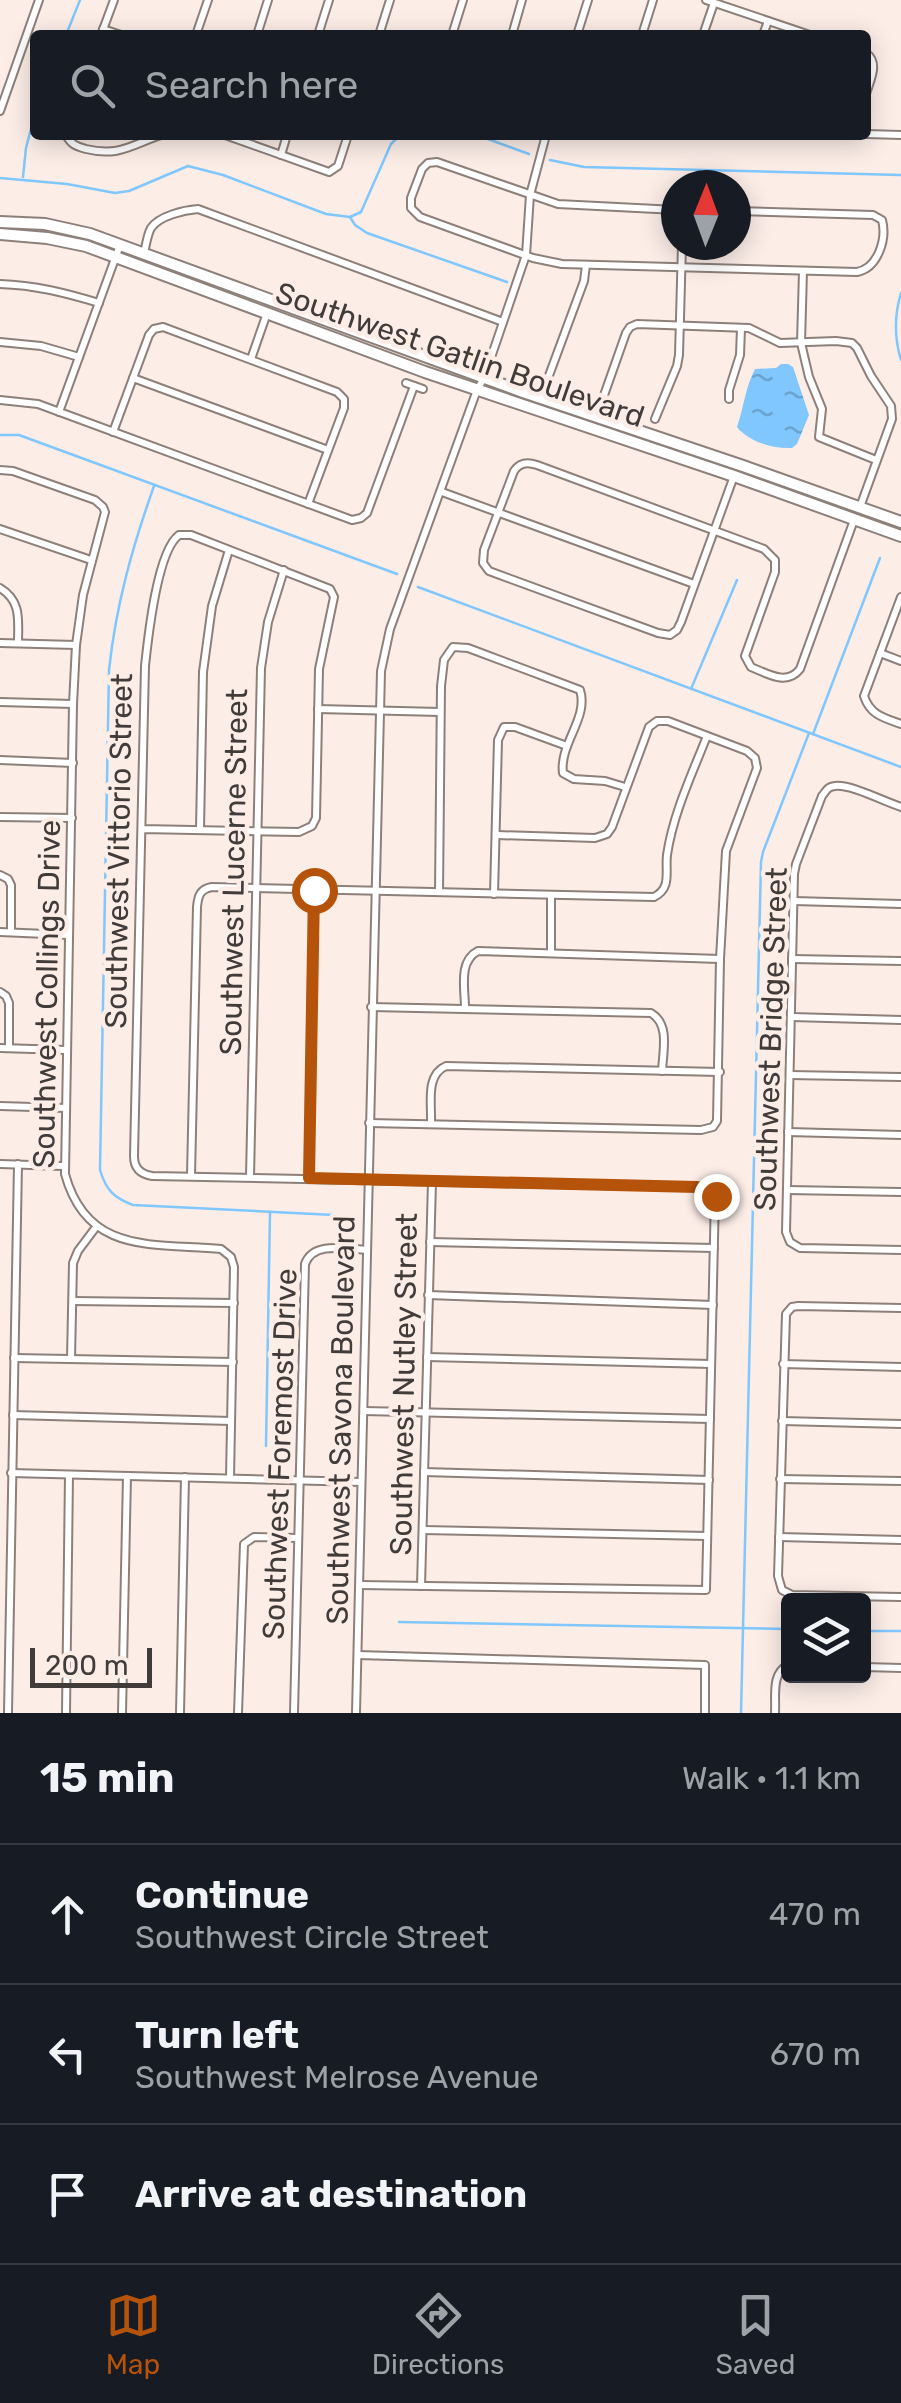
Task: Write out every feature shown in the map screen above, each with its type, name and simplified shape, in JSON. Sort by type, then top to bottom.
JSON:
[{"type":"main road","name":"Southwest Gatlin Boulevard","points":[[0,222],[66,228],[267,313],[477,390],[872,525],[887,526],[901,534]]},
{"type":"main road","name":"Southwest Gatlin Boulevard","points":[[0,234],[144,254],[540,398],[901,522]]},
{"type":"street","points":[[0,111],[39,0]]},
{"type":"street","points":[[103,30],[114,0]]},
{"type":"street","points":[[198,30],[208,0]]},
{"type":"street","points":[[259,30],[268,0]]},
{"type":"street","points":[[320,30],[329,0]]},
{"type":"street","points":[[381,30],[390,0]]},
{"type":"street","points":[[454,30],[463,0]]},
{"type":"street","points":[[513,30],[522,0]]},
{"type":"street","points":[[579,30],[588,0]]},
{"type":"street","points":[[644,30],[653,0]]},
{"type":"street","points":[[704,30],[710,1],[796,30]]},
{"type":"street","points":[[765,30],[768,20]]},
{"type":"street","points":[[871,134],[901,135]]},
{"type":"street","points":[[70,140],[76,146],[110,154],[147,140]]},
{"type":"street","points":[[240,140],[326,172],[337,169],[346,140]]},
{"type":"street","points":[[280,155],[285,140]]},
{"type":"street","name":"Southwest Savona Boulevard","points":[[356,1713],[379,710],[385,644],[526,255],[530,195],[545,140]]},
{"type":"street","points":[[661,209],[567,206],[440,162],[428,162],[422,169],[411,198],[412,208],[420,217],[550,262],[586,265],[866,271],[873,264],[885,232],[882,220],[873,214],[751,211]]},
{"type":"street","points":[[144,254],[151,228],[160,220],[198,209],[503,322]]},
{"type":"street","points":[[59,412],[118,251]]},
{"type":"street","points":[[655,419],[677,366],[681,260]]},
{"type":"street","points":[[540,398],[584,281],[586,265]]},
{"type":"street","points":[[803,271],[801,343],[822,409],[819,436],[876,460]]},
{"type":"street","points":[[0,284],[58,290],[99,303]]},
{"type":"street","points":[[251,360],[267,313]]},
{"type":"street","points":[[603,398],[630,328],[641,324],[741,327],[754,329],[780,343],[836,340],[852,344],[892,406],[892,418],[860,507]]},
{"type":"street","points":[[113,432],[149,335],[162,327],[337,392],[344,399],[308,504]]},
{"type":"street","points":[[729,399],[728,390],[740,355],[741,327]]},
{"type":"street","points":[[0,342],[40,346],[79,357]]},
{"type":"street","points":[[133,378],[328,450]]},
{"type":"street","points":[[0,400],[29,402],[59,412],[352,520],[367,512],[414,386]]},
{"type":"street","points":[[734,476],[715,531],[679,627],[672,634],[658,633],[486,568],[483,554],[514,471],[520,464],[533,464],[715,531],[764,549],[776,560],[775,572],[745,656],[748,666],[788,679],[800,669],[855,519]]},
{"type":"street","name":"Southwest Collings Drive","points":[[0,470],[13,470],[95,500],[105,512],[83,595],[76,645],[63,1166],[76,1204],[96,1227]]},
{"type":"street","points":[[442,492],[694,584]]},
{"type":"street","points":[[0,529],[92,560]]},
{"type":"street","name":"Southwest Vittorio Street","points":[[191,1176],[144,1174],[134,1165],[145,666],[157,588],[174,539],[183,534],[230,550]]},
{"type":"street","points":[[142,829],[299,832],[310,829],[316,818],[319,669],[333,592],[327,586],[230,550],[212,606],[202,672],[200,830]]},
{"type":"street","name":"Southwest Lucerne Street","points":[[250,1177],[262,655],[284,570]]},
{"type":"street","points":[[0,588],[17,606],[18,643]]},
{"type":"street","points":[[900,600],[864,696],[868,708],[901,724]]},
{"type":"street","points":[[0,643],[76,645]]},
{"type":"street","points":[[440,892],[441,686],[450,649],[462,646],[580,690],[582,703],[562,766],[566,776],[626,787]]},
{"type":"street","points":[[880,654],[901,661]]},
{"type":"street","points":[[0,702],[73,704]]},
{"type":"street","points":[[318,709],[440,712]]},
{"type":"street","points":[[370,1123],[702,1130],[713,1127],[718,1116],[726,851],[757,764],[755,758],[747,751],[663,720],[654,722],[648,727],[609,832],[604,836],[496,835]]},
{"type":"street","points":[[494,894],[498,740],[502,729],[515,726],[567,746]]},
{"type":"street","points":[[360,1585],[706,1590],[716,1196],[711,1190],[697,1187],[191,1176],[200,894],[212,887],[650,897],[660,894],[666,886],[667,855],[675,821],[706,736]]},
{"type":"street","points":[[0,760],[73,762]]},
{"type":"street","name":"Southwest Bridge Street","points":[[901,808],[834,786],[822,796],[796,864],[786,1232],[790,1242],[800,1248],[901,1250]]},
{"type":"street","points":[[0,816],[72,818]]},
{"type":"street","points":[[0,875],[8,880],[12,890],[11,932]]},
{"type":"street","points":[[309,1178],[314,890]]},
{"type":"street","points":[[551,895],[551,953]]},
{"type":"street","points":[[794,901],[901,904]]},
{"type":"street","points":[[0,932],[69,934]]},
{"type":"street","points":[[465,1008],[465,964],[471,954],[482,951],[720,959]]},
{"type":"street","points":[[792,959],[901,961]]},
{"type":"street","points":[[0,992],[9,1003],[4,1048],[66,1050]]},
{"type":"street","points":[[371,1006],[655,1014],[663,1028],[662,1070]]},
{"type":"street","points":[[791,1017],[901,1020]]},
{"type":"street","points":[[431,1124],[432,1082],[435,1072],[442,1067],[720,1072]]},
{"type":"street","points":[[790,1075],[901,1077]]},
{"type":"street","points":[[0,1106],[66,1108]]},
{"type":"street","points":[[788,1132],[901,1134]]},
{"type":"street","points":[[0,1164],[63,1166]]},
{"type":"street","points":[[8,1713],[18,1164]]},
{"type":"street","name":"Southwest Nutley Street","points":[[421,1586],[432,1182]]},
{"type":"street","points":[[787,1190],[901,1192]]},
{"type":"street","points":[[71,1358],[76,1255],[96,1227],[122,1241],[221,1249],[231,1257],[234,1268],[230,1478]]},
{"type":"street","points":[[430,1242],[714,1248]]},
{"type":"street","name":"Southwest Foremost Drive","points":[[294,1713],[306,1260],[321,1249],[366,1250]]},
{"type":"street","points":[[428,1295],[713,1306]]},
{"type":"street","points":[[73,1301],[234,1304]]},
{"type":"street","points":[[901,1308],[798,1306],[788,1310],[784,1321],[778,1576],[782,1590],[792,1595],[901,1598]]},
{"type":"street","points":[[427,1356],[712,1364]]},
{"type":"street","points":[[14,1358],[232,1362]]},
{"type":"street","points":[[784,1364],[901,1367]]},
{"type":"street","points":[[364,1411],[710,1419]]},
{"type":"street","points":[[13,1416],[231,1420]]},
{"type":"street","points":[[782,1421],[901,1424]]},
{"type":"street","points":[[424,1472],[708,1480]]},
{"type":"street","points":[[11,1473],[361,1482]]},
{"type":"street","points":[[66,1713],[68,1474]]},
{"type":"street","points":[[122,1713],[127,1476]]},
{"type":"street","points":[[180,1713],[184,1477]]},
{"type":"street","points":[[780,1479],[901,1482]]},
{"type":"street","points":[[422,1530],[707,1536]]},
{"type":"street","points":[[238,1713],[244,1544],[254,1537],[298,1538]]},
{"type":"street","points":[[779,1537],[901,1540]]},
{"type":"street","points":[[358,1655],[704,1664],[705,1713]]},
{"type":"street","points":[[871,1666],[901,1668]]},
{"type":"street","points":[[776,1713],[777,1676],[781,1669]]},
{"type":"water","points":[[781,364],[793,367],[809,415],[792,448],[762,444],[737,427],[755,369]]},
{"type":"waterway","points":[[68,30],[80,0]]},
{"type":"waterway","points":[[23,177],[30,133]]},
{"type":"waterway","points":[[0,178],[115,193],[188,166],[326,214],[350,217],[361,212],[395,140]]},
{"type":"waterway","points":[[491,140],[529,154]]},
{"type":"waterway","points":[[550,160],[584,167],[901,175]]},
{"type":"waterway","points":[[350,217],[367,233],[507,282]]},
{"type":"waterway","points":[[901,293],[896,327],[901,360]]},
{"type":"waterway","points":[[0,435],[19,435],[397,574]]},
{"type":"waterway","points":[[154,486],[126,577],[109,670],[100,1170],[112,1192],[133,1205],[354,1216]]},
{"type":"waterway","points":[[813,734],[880,558]]},
{"type":"waterway","points":[[691,689],[737,580]]},
{"type":"waterway","points":[[418,587],[901,767]]},
{"type":"waterway","points":[[741,1713],[761,862],[809,733]]},
{"type":"waterway","points":[[266,1446],[270,1212]]},
{"type":"waterway","points":[[399,1622],[781,1629]]},
{"type":"waterway","points":[[871,1631],[901,1631]]},
{"type":"route","points":[[314,890],[309,1178],[697,1187],[711,1190],[716,1196]]}]
